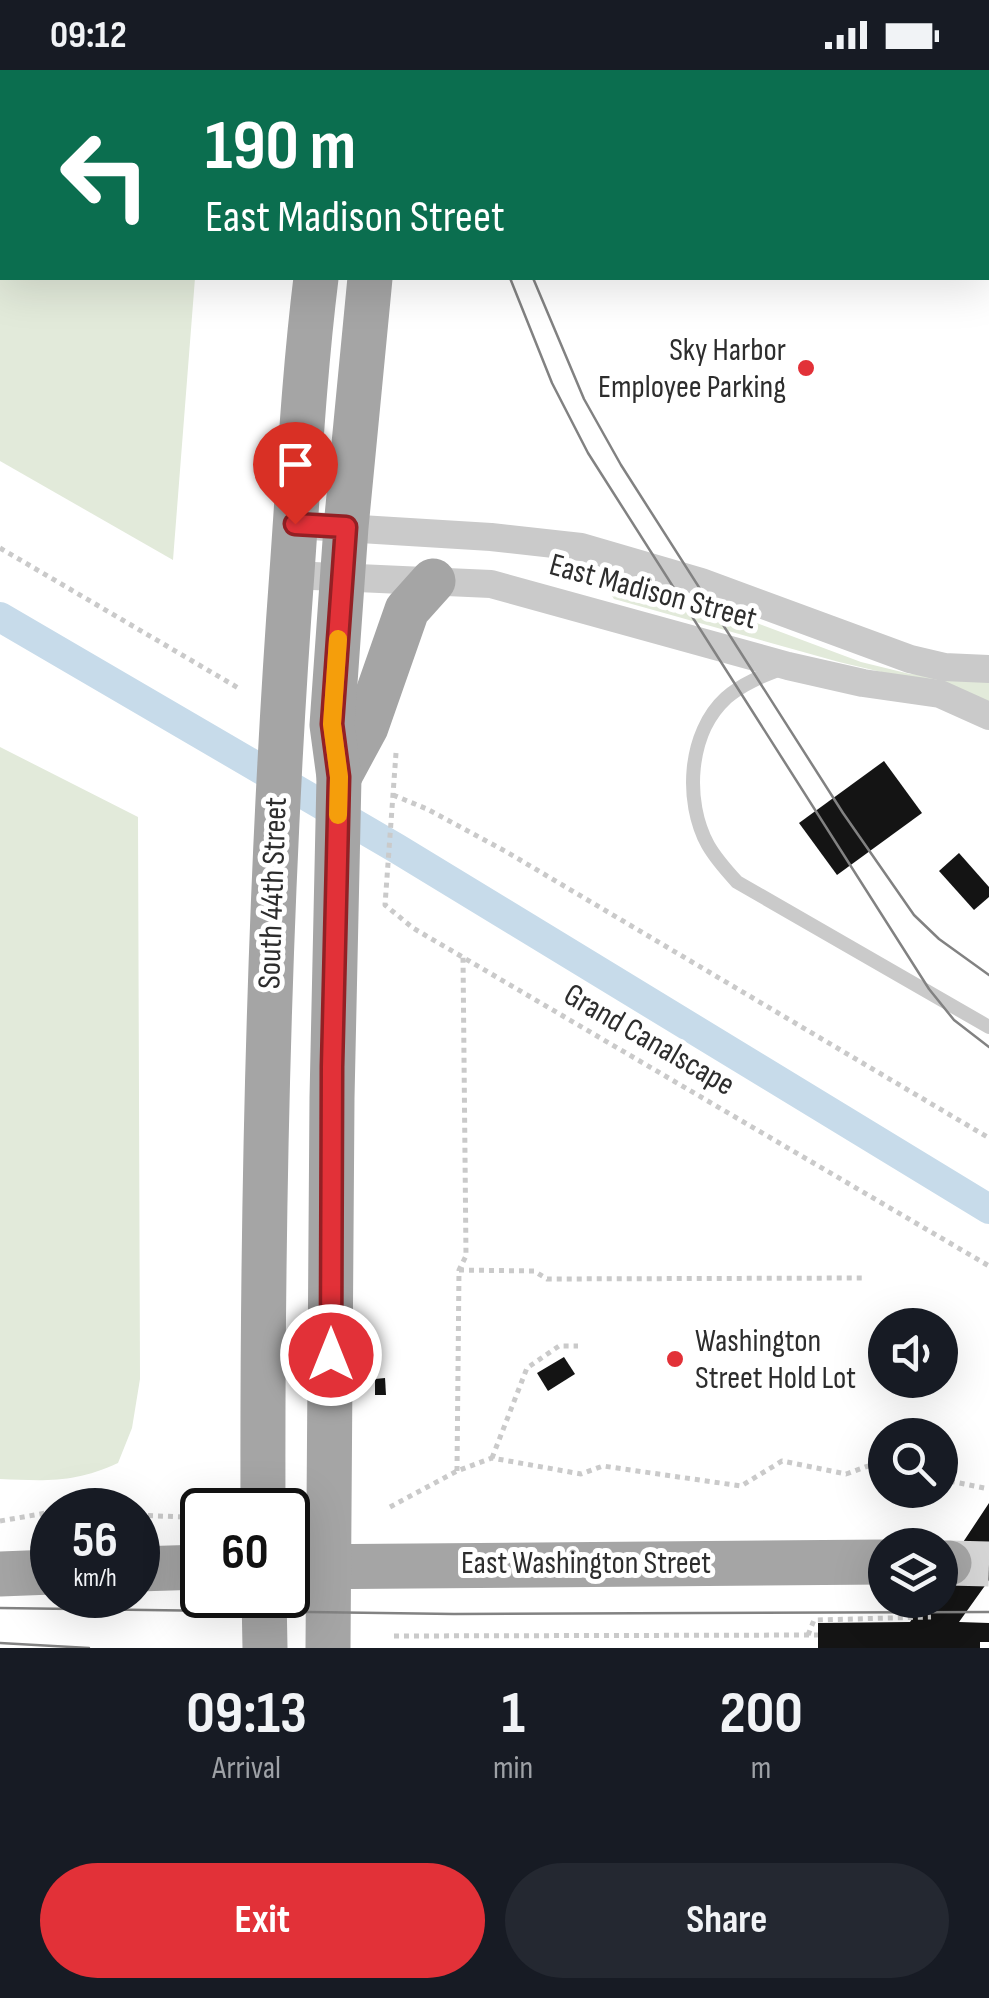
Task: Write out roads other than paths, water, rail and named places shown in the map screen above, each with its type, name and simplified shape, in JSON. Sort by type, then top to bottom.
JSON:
[{"type":"main road","name":"South 44th Street","points":[[263,1488],[263,1288],[274,846],[316,280]]},
{"type":"main road","name":"South 44th Street","points":[[310,1525],[338,883],[339,777],[332,724],[370,280]]},
{"type":"main road","points":[[339,777],[366,728],[406,610],[432,580]]},
{"type":"main road","name":"East Washington Street","points":[[310,1567],[868,1562]]},
{"type":"main road","points":[[0,1574],[30,1573]]},
{"type":"main road","name":"South 44th Street","points":[[310,1575],[328,1648]]},
{"type":"main road","points":[[264,1618],[265,1648]]},
{"type":"street","name":"East Madison Street","points":[[295,524],[582,546],[760,602],[899,656],[944,667],[989,668]]},
{"type":"street","name":"East Madison Street","points":[[292,575],[491,584],[788,666],[940,694],[989,716]]},
{"type":"lane","points":[[788,666],[746,684],[724,699],[702,734],[694,766],[694,807],[707,843],[718,862],[738,882],[989,1027]]},
{"type":"waterway","points":[[0,617],[396,848],[989,1209]]},
{"type":"tunnel","points":[[958,1563],[989,1564]]},
{"type":"tram line","points":[[511,280],[552,383],[588,453],[929,989],[954,1020],[989,1047]]},
{"type":"tram line","points":[[534,280],[584,399],[621,465],[843,813],[914,915],[939,939],[989,975]]},
{"type":"tram line","points":[[0,1608],[454,1614],[989,1612]]},
{"type":"tram line","points":[[0,1643],[89,1648]]},
{"type":"place","name":"Sky Harbor Employee Parking","points":[[806,368]]},
{"type":"place","name":"Washington Street Hold Lot","points":[[675,1359]]}]
